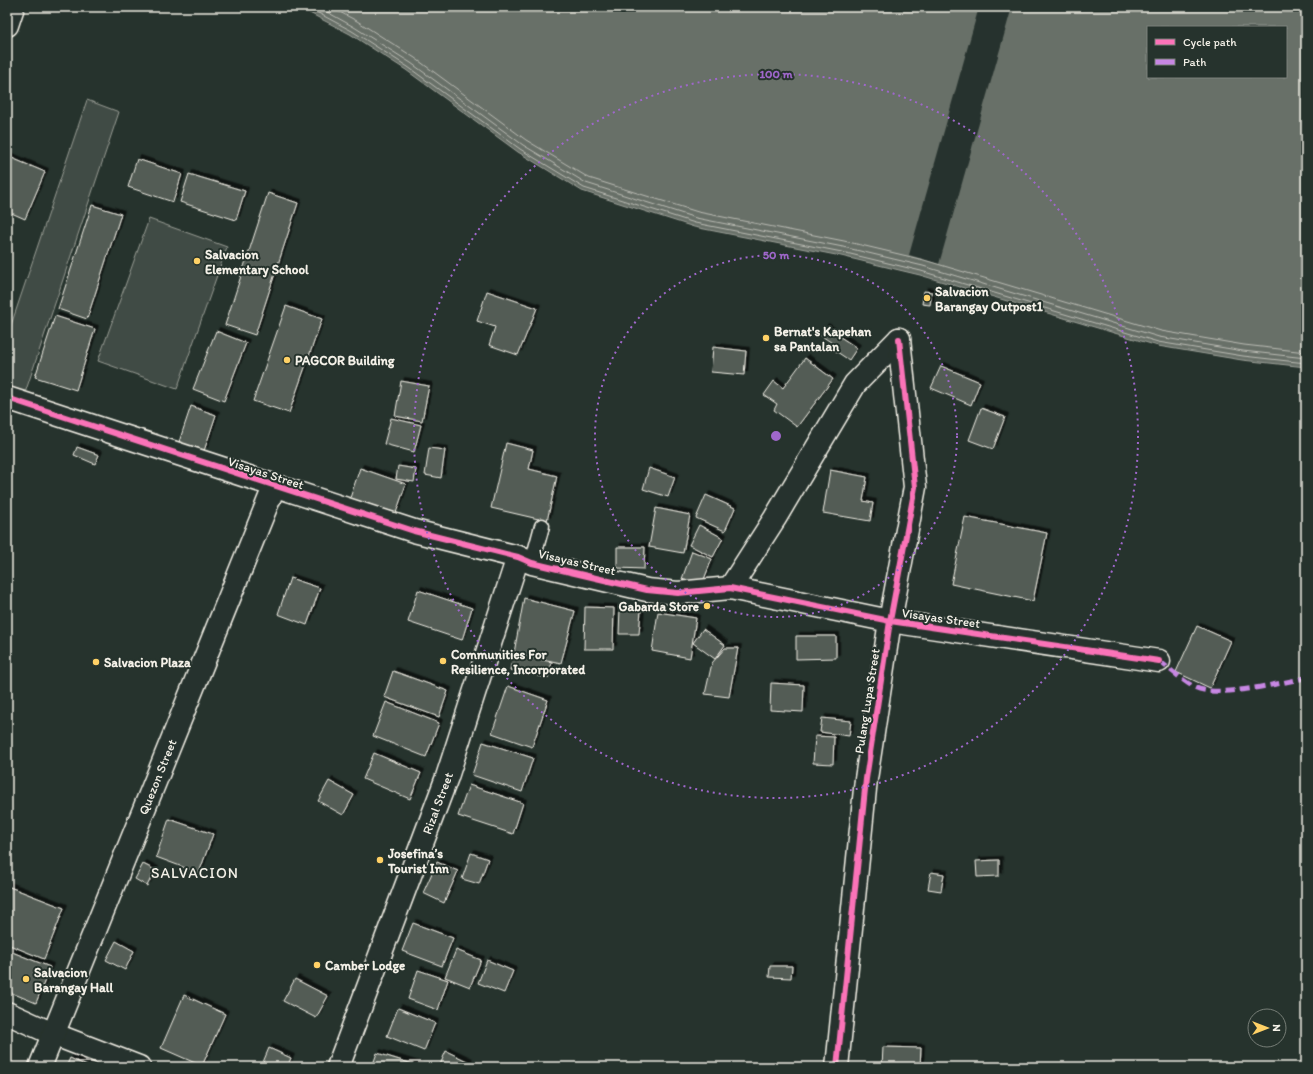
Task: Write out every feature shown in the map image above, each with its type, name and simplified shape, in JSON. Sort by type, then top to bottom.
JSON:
[{"type":"street","points":[[7,25],[13,7]]},
{"type":"street","name":"Pulang Lupa Street","points":[[730,588],[775,518],[855,384],[899,339],[915,487],[890,621],[866,779],[837,1067]]},
{"type":"street","name":"Visayas Street","points":[[7,398],[274,487],[414,531],[647,590],[678,593],[730,588],[890,621],[1159,661]]},
{"type":"street","name":"Quezon Street","points":[[40,1067],[274,487]]},
{"type":"street","name":"Rizal Street","points":[[338,1067],[447,777],[525,560]]},
{"type":"street","points":[[7,1013],[53,1034],[139,1067]]},
{"type":"lane","points":[[525,560],[542,526]]},
{"type":"shaded area","points":[[87,100],[119,112],[23,399],[7,394],[7,337]]},
{"type":"shaded area","points":[[149,219],[227,247],[177,389],[98,361]]},
{"type":"water","points":[[298,7],[1306,7],[1306,367],[1242,360],[1158,346],[920,275],[841,256],[694,227],[582,191],[518,152],[406,70],[350,34]]},
{"type":"pier","points":[[979,7],[1012,7],[939,264],[909,255]]},
{"type":"building","points":[[7,156],[45,172],[25,219],[7,211]]},
{"type":"building","points":[[137,159],[182,174],[173,202],[128,187]]},
{"type":"building","points":[[189,174],[245,191],[236,220],[180,202]]},
{"type":"building","points":[[268,193],[298,203],[255,335],[225,325]]},
{"type":"building","points":[[92,205],[121,214],[87,319],[58,309]]},
{"type":"building","points":[[487,291],[537,308],[518,355],[489,345],[495,327],[477,321]]},
{"type":"building","name":"Salvacion Barangay Outpost1","points":[[924,291],[932,292],[930,305],[922,304]]},
{"type":"building","name":"PAGCOR Building","points":[[286,306],[322,319],[289,413],[253,401]]},
{"type":"building","points":[[55,316],[95,329],[76,390],[35,377]]},
{"type":"building","points":[[825,327],[857,348],[849,360],[834,350],[837,346],[820,335]]},
{"type":"building","points":[[216,331],[246,343],[224,401],[193,389]]},
{"type":"building","points":[[713,347],[746,351],[744,375],[711,372]]},
{"type":"building","points":[[805,358],[833,379],[797,427],[774,410],[777,404],[764,395],[774,381],[783,388]]},
{"type":"building","points":[[941,366],[980,382],[971,405],[931,388]]},
{"type":"building","points":[[401,381],[429,386],[422,421],[395,416]]},
{"type":"building","points":[[191,406],[216,415],[204,451],[179,442]]},
{"type":"building","points":[[981,408],[1005,417],[993,449],[969,440]]},
{"type":"building","points":[[391,418],[421,425],[414,452],[384,444]]},
{"type":"building","points":[[506,443],[533,450],[529,469],[557,476],[547,521],[491,508]]},
{"type":"building","points":[[77,447],[99,455],[95,464],[74,455]]},
{"type":"building","points":[[429,448],[445,450],[441,478],[425,475]]},
{"type":"building","points":[[398,466],[416,469],[414,482],[396,479]]},
{"type":"building","points":[[360,468],[406,484],[396,513],[350,498]]},
{"type":"building","points":[[649,468],[675,477],[668,497],[643,489]]},
{"type":"building","points":[[830,470],[867,477],[863,501],[873,503],[870,521],[823,513]]},
{"type":"building","points":[[706,495],[735,508],[725,531],[696,518]]},
{"type":"building","points":[[656,508],[690,515],[683,553],[649,547]]},
{"type":"building","points":[[965,517],[1047,533],[1033,601],[951,584]]},
{"type":"building","points":[[699,525],[723,538],[713,557],[689,545]]},
{"type":"building","points":[[617,547],[645,547],[644,569],[617,568]]},
{"type":"building","points":[[692,551],[712,559],[701,587],[682,579]]},
{"type":"building","points":[[290,578],[320,588],[307,625],[278,614]]},
{"type":"building","points":[[418,590],[472,608],[462,640],[408,622]]},
{"type":"building","points":[[524,598],[575,611],[561,663],[514,653]]},
{"type":"building","points":[[585,607],[614,608],[613,649],[584,649]]},
{"type":"building","points":[[620,608],[641,610],[639,634],[619,634]]},
{"type":"building","points":[[658,612],[696,618],[690,658],[652,651]]},
{"type":"building","points":[[1197,626],[1231,641],[1210,688],[1176,672]]},
{"type":"building","points":[[703,629],[725,645],[715,659],[693,643]]},
{"type":"building","points":[[796,636],[836,636],[836,658],[796,659]]},
{"type":"building","points":[[725,648],[738,648],[729,697],[705,694],[712,663]]},
{"type":"building","points":[[513,654],[552,662],[548,678],[510,670]]},
{"type":"building","points":[[393,671],[448,691],[439,717],[384,697]]},
{"type":"building","points":[[771,683],[804,685],[803,712],[770,710]]},
{"type":"building","points":[[508,686],[548,700],[532,747],[492,733]]},
{"type":"building","points":[[386,702],[439,723],[426,757],[373,736]]},
{"type":"building","points":[[822,718],[851,721],[849,736],[820,732]]},
{"type":"building","points":[[815,736],[834,737],[833,764],[813,763]]},
{"type":"building","points":[[483,742],[533,758],[522,792],[472,775]]},
{"type":"building","points":[[374,753],[421,773],[410,799],[363,779]]},
{"type":"building","points":[[329,781],[354,795],[343,815],[318,801]]},
{"type":"building","points":[[469,785],[523,803],[513,834],[458,816]]},
{"type":"building","points":[[169,819],[213,834],[199,873],[156,857]]},
{"type":"building","points":[[471,853],[488,859],[479,884],[462,879]]},
{"type":"building","points":[[999,860],[999,876],[977,877],[976,861]]},
{"type":"building","points":[[437,862],[458,871],[444,903],[423,893]]},
{"type":"building","points":[[143,864],[155,870],[147,886],[135,879]]},
{"type":"building","points":[[931,872],[944,874],[941,891],[928,889]]},
{"type":"building","points":[[7,886],[64,908],[44,959],[7,944]]},
{"type":"building","points":[[413,923],[453,938],[442,966],[402,951]]},
{"type":"building","points":[[116,941],[134,951],[125,970],[106,960]]},
{"type":"building","name":"Salvacion Barangay Hall","points":[[7,950],[50,967],[36,1003],[7,991]]},
{"type":"building","points":[[456,950],[481,960],[470,987],[445,977]]},
{"type":"building","points":[[487,960],[513,971],[504,993],[478,983]]},
{"type":"building","points":[[770,966],[792,966],[791,978],[769,977]]},
{"type":"building","points":[[418,970],[448,980],[438,1010],[408,999]]},
{"type":"building","points":[[295,979],[328,996],[316,1018],[283,1001]]},
{"type":"building","points":[[184,995],[225,1014],[202,1066],[161,1048]]},
{"type":"building","points":[[398,1008],[435,1023],[424,1051],[387,1036]]},
{"type":"building","points":[[883,1047],[921,1048],[920,1067],[882,1067]]},
{"type":"building","points":[[269,1048],[291,1058],[287,1067],[261,1067]]},
{"type":"building","points":[[446,1051],[469,1062],[466,1067],[439,1067]]},
{"type":"building","points":[[377,1053],[419,1066],[419,1067],[372,1067]]},
{"type":"building","points":[[70,1058],[89,1067],[66,1067]]},
{"type":"marked path","points":[[1159,661],[1194,687],[1205,690],[1233,691],[1306,678]]},
{"type":"cycle path","points":[[837,1067],[866,779],[890,621],[915,487],[899,339]]},
{"type":"cycle path","points":[[7,398],[414,531],[518,557],[532,563],[647,590],[678,593],[730,588],[890,621],[1159,661]]},
{"type":"place","name":"Salvacion Elementary School","points":[[197,261]]},
{"type":"place","name":"Salvacion Barangay Outpost1","points":[[927,298]]},
{"type":"place","name":"Bernat's Kapehan sa Pantalan","points":[[766,338]]},
{"type":"place","name":"PAGCOR Building","points":[[287,360]]},
{"type":"place","name":"Gabarda Store","points":[[707,606]]},
{"type":"place","name":"Communities For Resilience, Incorporated","points":[[443,661]]},
{"type":"place","name":"Salvacion Plaza","points":[[96,662]]},
{"type":"place","name":"Josefina’s Tourist Inn","points":[[380,860]]},
{"type":"place","name":"Camber Lodge","points":[[317,965]]},
{"type":"place","name":"Salvacion Barangay Hall","points":[[26,979]]},
{"type":"district","name":"SALVACION","points":[[195,873]]}]
